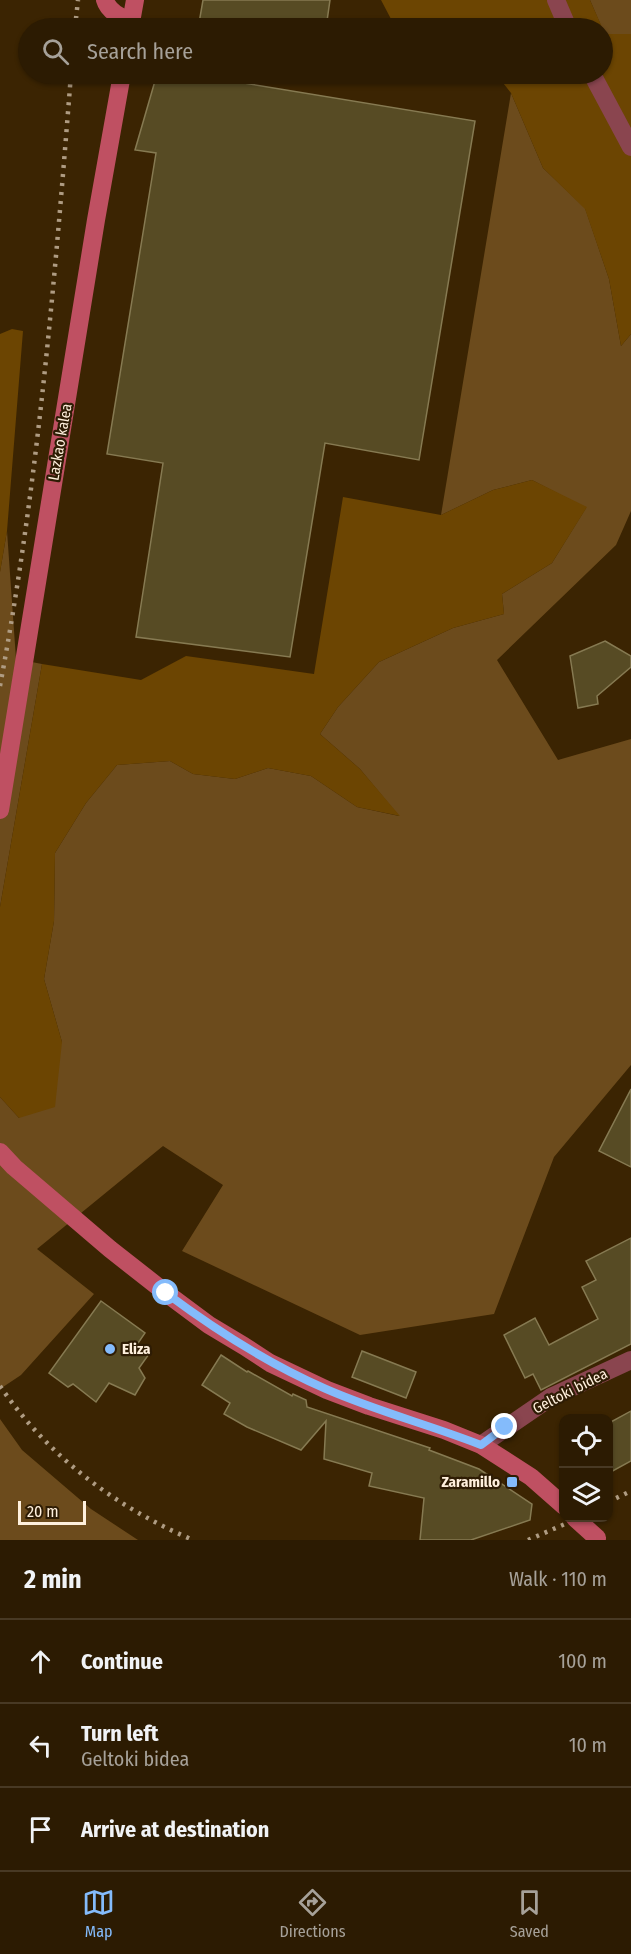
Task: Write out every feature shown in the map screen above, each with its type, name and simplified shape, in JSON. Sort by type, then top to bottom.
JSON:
[{"type":"street","points":[[105,0],[107,6],[122,18]]},
{"type":"street","points":[[131,18],[135,0]]},
{"type":"street","points":[[556,0],[564,18]]},
{"type":"street","name":"Lazkao kalea","points":[[0,810],[120,84]]},
{"type":"street","points":[[597,84],[631,147]]},
{"type":"street","points":[[0,1152],[14,1167],[110,1249],[209,1325],[261,1357],[327,1390],[481,1445],[531,1477],[559,1502]]},
{"type":"street","name":"Geltoki bidea","points":[[481,1445],[552,1397],[631,1360]]},
{"type":"street","points":[[579,1522],[599,1540]]},
{"type":"shaded area","points":[[381,0],[590,0],[598,18],[390,18]]},
{"type":"shaded area","points":[[590,0],[631,0],[631,34],[613,35],[613,18],[598,18]]},
{"type":"shaded area","points":[[613,34],[631,34],[631,334],[621,346],[609,279],[585,209],[543,168],[511,93],[504,84],[613,84]]},
{"type":"shaded area","points":[[511,93],[543,168],[585,208],[609,279],[621,346],[631,334],[631,511],[616,545],[497,660],[558,760],[631,739],[631,1065],[554,1157],[494,1314],[360,1335],[182,1251],[223,1185],[163,1146],[37,1249],[94,1294],[21,1375],[0,1389],[0,1097],[19,1118],[62,1042],[44,979],[54,921],[55,853],[86,803],[117,765],[170,761],[193,774],[235,779],[268,768],[311,776],[357,807],[399,816],[360,769],[320,734],[338,707],[379,662],[453,628],[504,614],[502,594],[552,563],[586,508],[532,480],[493,490],[441,515]]},
{"type":"shaded area","points":[[12,329],[23,331],[7,531],[0,572],[0,334]]},
{"type":"shaded area","points":[[532,480],[587,507],[552,563],[502,594],[504,614],[453,628],[379,662],[338,707],[320,734],[360,769],[400,816],[357,807],[311,776],[268,768],[235,779],[193,774],[170,761],[117,765],[86,803],[55,853],[54,921],[44,979],[62,1042],[55,1107],[19,1118],[0,1097],[0,907],[42,664],[141,680],[186,656],[314,674],[343,497],[441,515],[493,490]]},
{"type":"shaded area","points":[[7,531],[16,659],[42,664],[0,907],[0,572]]},
{"type":"shaded area","points":[[0,1419],[22,1450],[91,1509],[138,1540],[0,1540]]},
{"type":"building","points":[[203,0],[330,0],[327,18],[200,18]]},
{"type":"building","points":[[154,84],[250,84],[475,121],[419,460],[325,443],[290,657],[136,637],[163,463],[107,454],[156,153],[135,150]]},
{"type":"building","points":[[605,641],[631,656],[631,667],[597,696],[598,704],[578,708],[570,656]]},
{"type":"building","points":[[631,1089],[631,1167],[599,1151]]},
{"type":"building","points":[[631,1238],[631,1344],[541,1390],[533,1374],[525,1378],[504,1335],[535,1318],[549,1345],[598,1319],[582,1287],[596,1280],[586,1261]]},
{"type":"building","points":[[101,1301],[145,1333],[136,1346],[149,1354],[139,1368],[145,1378],[135,1395],[109,1383],[96,1402],[73,1384],[68,1387],[49,1373]]},
{"type":"building","points":[[362,1351],[416,1372],[406,1398],[352,1377]]},
{"type":"building","points":[[221,1355],[292,1396],[293,1394],[306,1400],[307,1407],[430,1448],[429,1450],[479,1469],[532,1504],[530,1520],[471,1540],[420,1540],[424,1498],[369,1486],[372,1473],[324,1459],[326,1421],[301,1450],[247,1427],[224,1414],[230,1403],[202,1385]]},
{"type":"building","points":[[631,1411],[631,1461],[613,1471],[613,1468],[613,1421]]},
{"type":"railway","points":[[76,18],[78,0]]},
{"type":"railway","points":[[0,686],[25,534],[44,381],[70,84]]},
{"type":"railway","points":[[0,1386],[39,1435],[85,1477],[137,1512],[193,1540]]},
{"type":"railway","points":[[613,1500],[631,1491]]},
{"type":"railway","points":[[528,1540],[570,1522]]},
{"type":"place","name":"Eliza","points":[[110,1349]]},
{"type":"place","name":"Zaramillo","points":[[512,1482]]},
{"type":"route","points":[[166,1293],[209,1325],[270,1362],[327,1390],[481,1445],[505,1427]]}]
